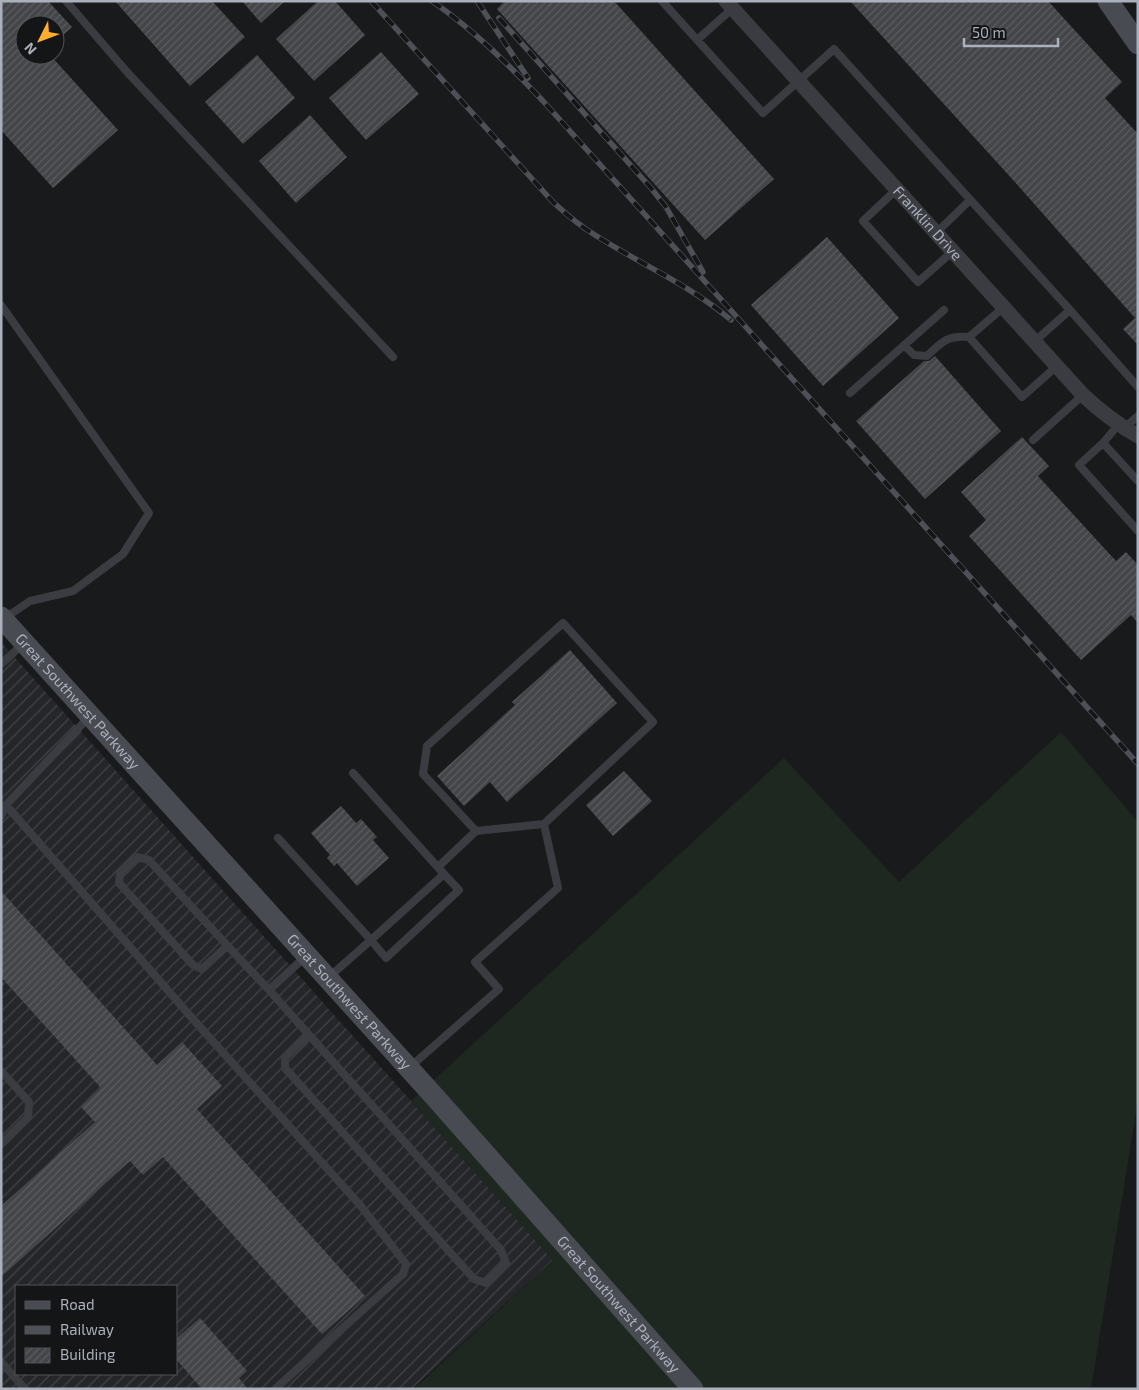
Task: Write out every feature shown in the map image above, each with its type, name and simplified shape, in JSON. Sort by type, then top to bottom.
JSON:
[{"type":"street","points":[[1108,1],[1138,44]]},
{"type":"street","name":"Franklin Drive","points":[[730,5],[1083,395],[1121,426],[1138,436]]},
{"type":"street","name":"Great Southwest Parkway","points":[[2,618],[409,1068],[693,1389]]},
{"type":"lane","points":[[66,1],[127,72],[393,357]]},
{"type":"lane","points":[[662,1],[763,112],[834,48],[1138,387]]},
{"type":"lane","points":[[697,40],[730,5]]},
{"type":"lane","points":[[897,189],[863,221],[918,282],[952,250]]},
{"type":"lane","points":[[936,233],[970,200]]},
{"type":"lane","points":[[1,305],[149,513],[123,554],[80,586],[73,591],[30,601],[2,618]]},
{"type":"lane","points":[[969,337],[1004,307]]},
{"type":"lane","points":[[850,393],[944,310]]},
{"type":"lane","points":[[1034,341],[1070,310]]},
{"type":"lane","points":[[904,345],[914,355],[927,356],[946,338],[969,337],[1022,397],[1057,366]]},
{"type":"lane","points":[[1033,440],[1083,395]]},
{"type":"lane","points":[[1138,416],[1121,426],[1079,465],[1138,531]]},
{"type":"lane","points":[[1103,443],[1138,481]]},
{"type":"lane","points":[[438,867],[476,831],[544,824],[653,722],[563,623],[427,746],[423,774],[476,831]]},
{"type":"lane","points":[[1,664],[25,643]]},
{"type":"lane","points":[[1,816],[6,805],[90,716]]},
{"type":"lane","points":[[278,838],[386,958],[459,890],[353,773]]},
{"type":"lane","points":[[6,805],[192,1018],[360,1205],[406,1264],[403,1274],[275,1389]]},
{"type":"lane","points":[[409,1068],[498,989],[475,962],[558,888],[544,824]]},
{"type":"lane","points":[[227,946],[202,968],[193,966],[119,883],[120,873],[137,857],[149,860],[269,990],[501,1250],[506,1263],[486,1283],[474,1279],[285,1068],[285,1058],[309,1035]]},
{"type":"lane","points":[[328,978],[444,874]]},
{"type":"lane","points":[[269,990],[307,955]]},
{"type":"lane","points":[[1,1071],[29,1102],[28,1117],[1,1144]]},
{"type":"lane","points":[[1,1362],[25,1389]]},
{"type":"shaded area","points":[[1,642],[553,1260],[412,1389],[1,1389]]},
{"type":"shaded area","points":[[1061,732],[1138,822],[1138,1100],[1091,1389],[414,1389],[553,1260],[411,1101],[784,758],[899,882]]},
{"type":"building","points":[[1,1],[48,1],[61,15],[15,15],[15,65],[59,65],[118,130],[53,188],[1,130]]},
{"type":"building","points":[[115,1],[212,1],[245,37],[190,86]]},
{"type":"building","points":[[242,1],[285,1],[261,23]]},
{"type":"building","points":[[318,1],[335,1],[365,35],[314,81],[276,39]]},
{"type":"building","points":[[505,1],[614,1],[774,179],[705,240],[497,9]]},
{"type":"building","points":[[850,1],[1048,1],[1122,82],[1105,98],[1138,134],[1138,345],[1123,329],[1135,318],[1014,181]]},
{"type":"building","points":[[65,19],[72,27],[65,33]]},
{"type":"building","points":[[381,52],[419,94],[366,140],[329,98]]},
{"type":"building","points":[[257,55],[295,98],[243,144],[205,102]]},
{"type":"building","points":[[310,115],[347,157],[296,203],[259,161]]},
{"type":"building","points":[[827,237],[899,318],[823,386],[751,305]]},
{"type":"building","points":[[935,356],[1001,431],[925,499],[856,421],[924,361],[929,361]]},
{"type":"building","points":[[1022,437],[1049,466],[1038,476],[1116,561],[1126,552],[1138,565],[1138,623],[1131,615],[1081,660],[969,536],[986,520],[961,492]]},
{"type":"building","points":[[570,650],[617,703],[507,802],[490,782],[464,806],[437,776],[515,705],[512,702]]},
{"type":"building","points":[[624,771],[652,801],[613,836],[586,805]]},
{"type":"building","points":[[341,806],[356,823],[361,819],[377,837],[373,840],[389,858],[357,886],[337,863],[334,866],[327,858],[330,855],[311,833]]},
{"type":"building","points":[[1,891],[157,1065],[182,1042],[222,1086],[197,1109],[365,1296],[322,1334],[163,1157],[143,1175],[130,1161],[1,1277],[1,1206],[95,1122],[81,1107],[101,1088],[1,977]]},
{"type":"building","points":[[200,1318],[247,1371],[239,1378],[248,1389],[202,1389],[178,1361],[178,1337]]},
{"type":"railway","points":[[371,1],[563,211],[612,246],[699,296],[731,320]]},
{"type":"railway","points":[[432,1],[491,48],[543,101],[1138,764]]},
{"type":"railway","points":[[477,1],[528,78]]},
{"type":"railway","points":[[499,18],[651,188],[666,207],[703,272]]}]
